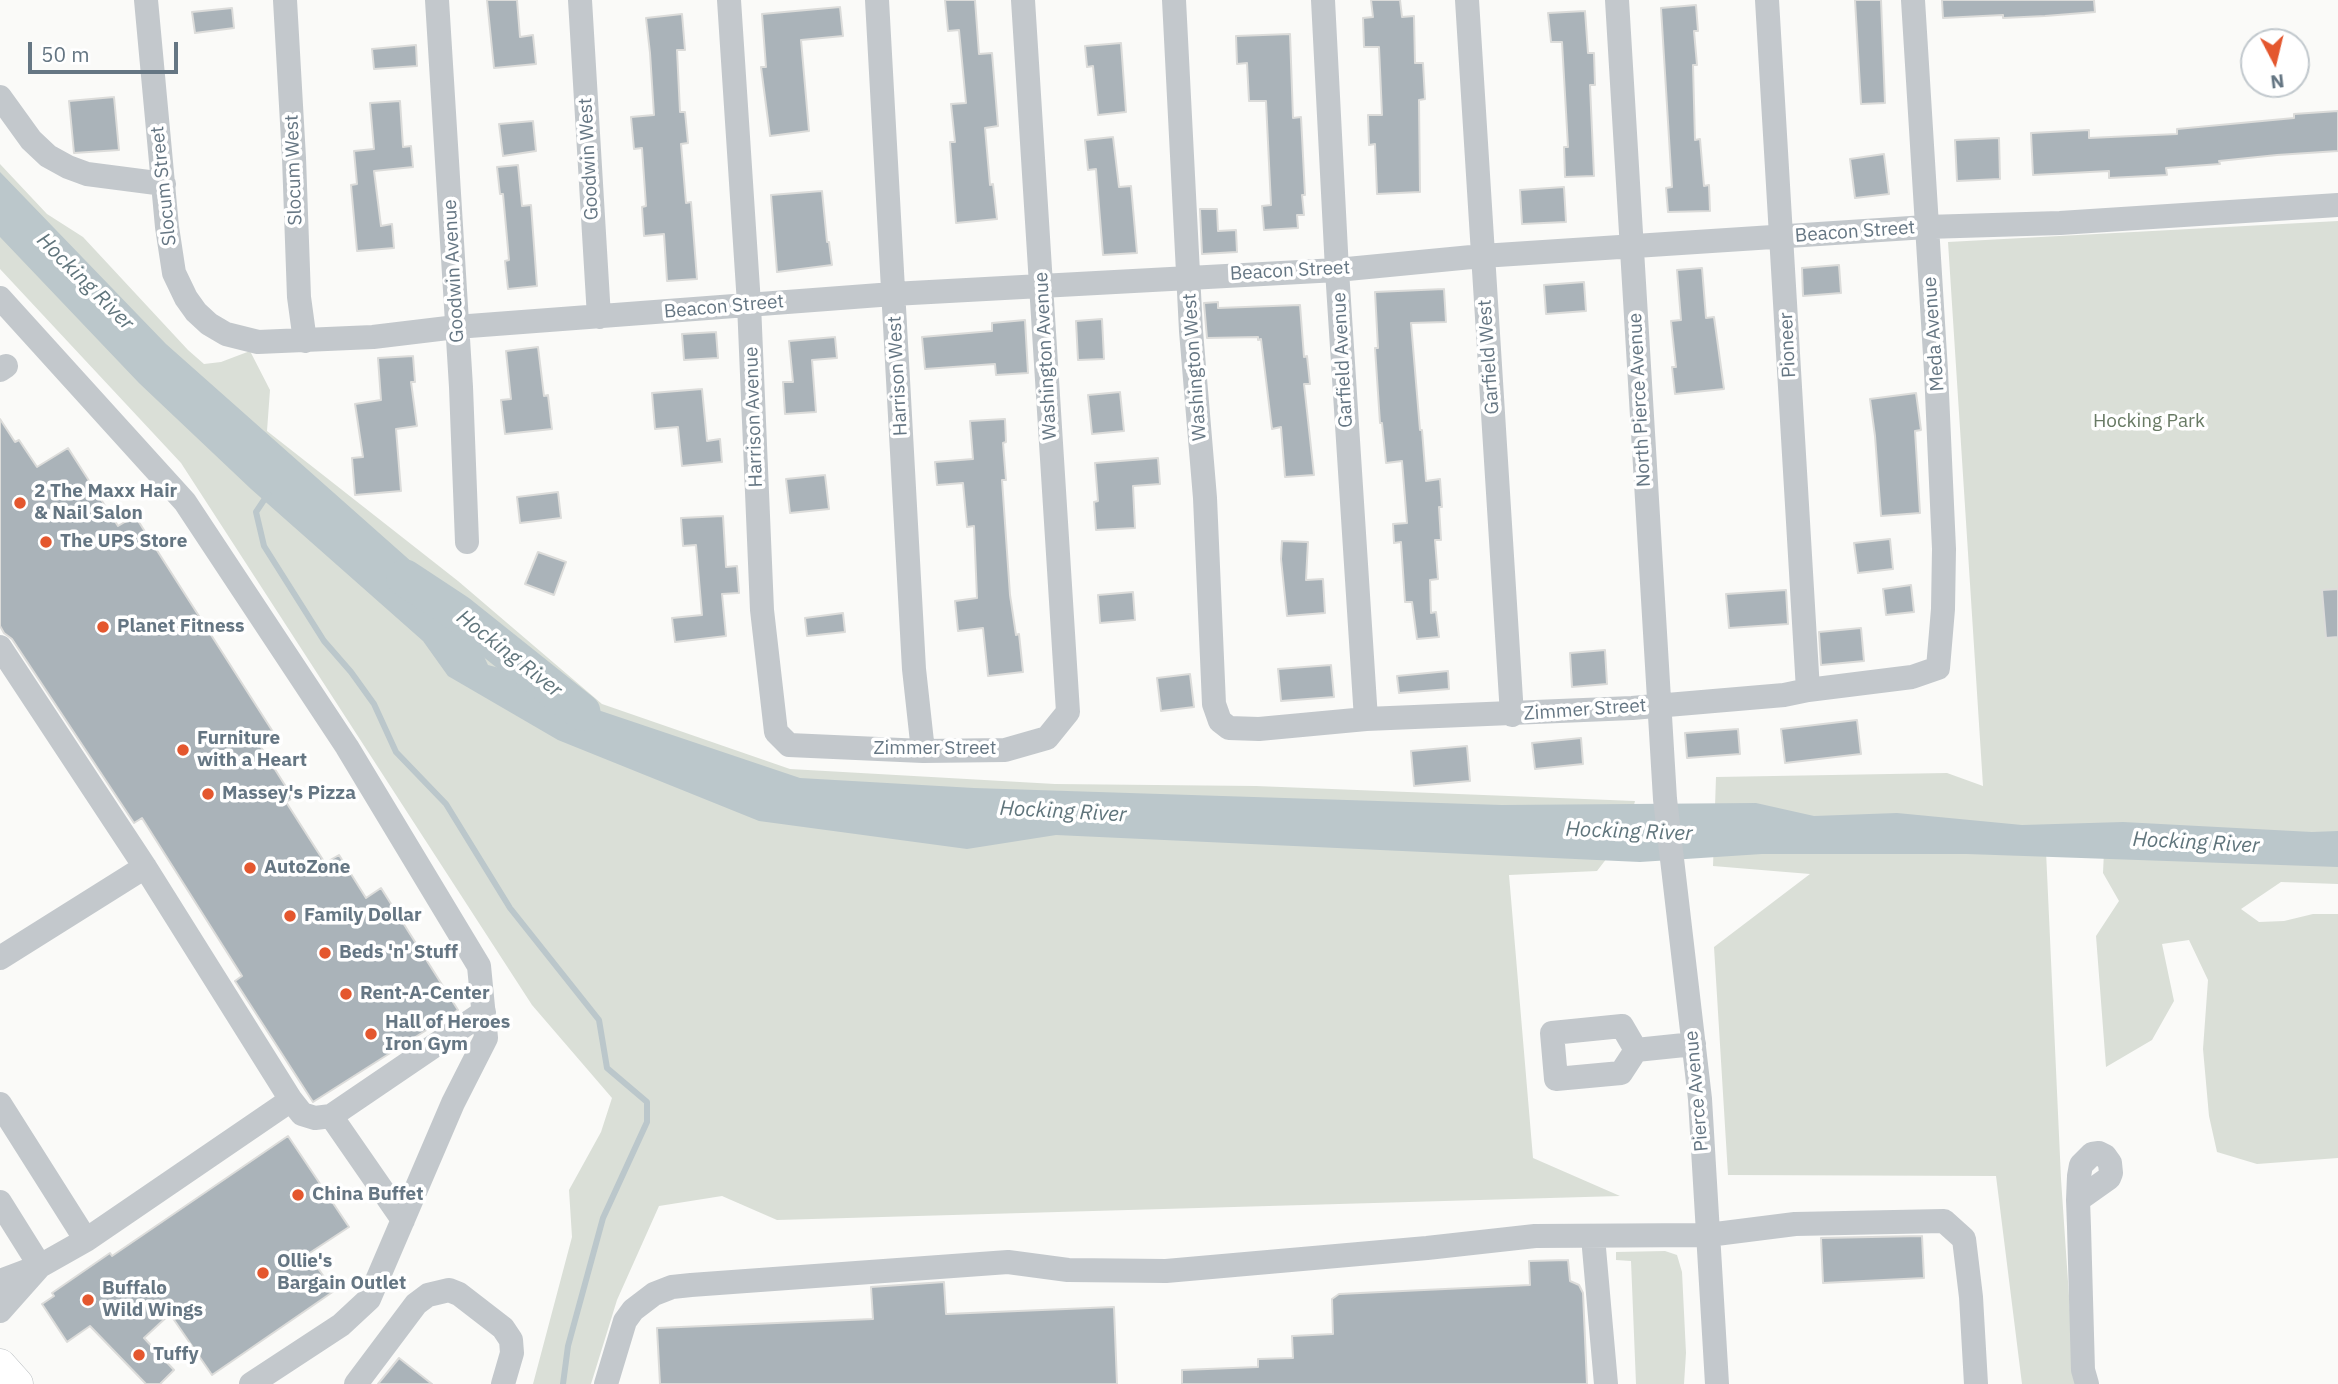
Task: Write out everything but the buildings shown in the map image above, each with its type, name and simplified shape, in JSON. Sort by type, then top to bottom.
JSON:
[{"type":"main road","points":[[0,1365],[17,1384]]},
{"type":"street","name":"Slocum Street","points":[[146,0],[174,273],[186,298],[209,324],[242,340]]},
{"type":"street","name":"Slocum West","points":[[285,0],[295,158],[299,297],[305,341]]},
{"type":"street","name":"Goodwin Avenue","points":[[437,0],[461,387],[467,542]]},
{"type":"street","name":"Goodwin West","points":[[580,0],[598,317]]},
{"type":"street","name":"Harrison Avenue","points":[[729,0],[749,304],[761,610],[776,732],[789,745]]},
{"type":"street","name":"Harrison West","points":[[877,0],[914,669],[923,751]]},
{"type":"street","name":"Washington Avenue","points":[[1023,0],[1068,712]]},
{"type":"street","name":"Washington West","points":[[1174,0],[1194,385],[1205,498],[1214,704],[1220,721],[1229,729]]},
{"type":"street","name":"Garfield Avenue","points":[[1323,0],[1337,270],[1366,719]]},
{"type":"street","name":"Garfield West","points":[[1467,0],[1511,715]]},
{"type":"street","name":"North Pierce Avenue","points":[[1617,0],[1665,799]]},
{"type":"street","name":"Pioneer","points":[[1767,0],[1808,690]]},
{"type":"street","name":"Meda Avenue","points":[[1913,0],[1937,370],[1944,549],[1938,668]]},
{"type":"street","points":[[0,97],[31,140],[48,156],[68,167],[87,174],[164,184]]},
{"type":"street","name":"Beacon Street","points":[[242,340],[305,341],[373,337],[456,327],[893,294],[1337,270],[1482,256],[1631,246],[2338,205]]},
{"type":"street","points":[[0,298],[186,502],[346,747],[479,966],[486,1038],[453,1103],[369,1298],[341,1325],[251,1384]]},
{"type":"street","points":[[0,648],[145,867],[302,1114],[315,1118],[331,1116],[484,1012]]},
{"type":"street","name":"Zimmer Street","points":[[1229,729],[1297,727],[1366,719],[1511,715],[1784,695],[1912,677],[1938,668]]},
{"type":"street","name":"Zimmer Street","points":[[789,745],[923,751],[1005,750],[1047,738],[1068,712]]},
{"type":"street","name":"Pierce Avenue","points":[[1665,799],[1700,1099],[1717,1383]]},
{"type":"street","points":[[0,958],[145,867]]},
{"type":"street","points":[[1636,1050],[1694,1044]]},
{"type":"street","points":[[0,1281],[40,1266],[86,1240],[291,1100]]},
{"type":"street","points":[[0,1104],[86,1240]]},
{"type":"street","points":[[331,1116],[403,1220]]},
{"type":"street","points":[[2078,1200],[2083,1370],[2087,1384]]},
{"type":"street","points":[[0,1202],[40,1266]]},
{"type":"street","points":[[606,1384],[625,1321],[643,1301],[672,1287],[1008,1262],[1068,1270],[1166,1271],[1535,1236],[1708,1235],[1795,1224],[1944,1222],[1964,1239],[1971,1297],[1976,1384]]},
{"type":"street","points":[[1593,1237],[1606,1384]]},
{"type":"street","points":[[0,1311],[40,1266]]},
{"type":"street","points":[[356,1384],[416,1304],[428,1295],[449,1290],[459,1294],[503,1328],[511,1340],[512,1353],[503,1384]]},
{"type":"green space","points":[[0,164],[47,214],[83,237],[204,364],[221,362],[250,351],[270,390],[267,431],[458,581],[602,704],[790,769],[1055,784],[1256,786],[1635,801],[1627,832],[1597,871],[1509,875],[1533,1158],[1620,1196],[777,1220],[722,1196],[659,1206],[617,1300],[591,1384],[533,1384],[572,1237],[569,1190],[601,1132],[612,1098],[532,1005],[181,463],[0,269]]},
{"type":"green space","name":"Hocking Park","points":[[2338,221],[2338,884],[2281,882],[2241,909],[2259,922],[2284,921],[2313,914],[2338,914],[2338,1158],[2257,1164],[2217,1152],[2209,1116],[2203,1049],[2208,980],[2189,940],[2162,944],[2174,1001],[2152,1040],[2106,1067],[2096,936],[2119,901],[2103,873],[2104,851],[2046,851],[2061,1179],[2075,1384],[2022,1384],[1996,1176],[1728,1175],[1714,947],[1810,874],[1713,866],[1716,777],[1947,773],[1983,786],[1948,242]]},
{"type":"green space","points":[[1665,1251],[1677,1255],[1682,1272],[1686,1353],[1684,1384],[1636,1384],[1631,1261],[1616,1260],[1616,1252]]},
{"type":"water","points":[[0,172],[166,344],[440,587],[452,622],[477,642],[488,665],[570,687],[598,710],[800,778],[974,788],[1502,805],[1756,803],[1814,816],[1897,813],[2022,825],[2123,822],[2338,831],[2338,867],[1967,854],[1762,854],[1640,862],[1056,835],[967,849],[759,821],[558,740],[448,676],[423,641],[251,489],[139,383],[0,237]]},
{"type":"waterway","points":[[268,494],[256,512],[264,546],[324,641],[374,704],[396,752],[446,804],[510,908],[599,1020],[607,1068],[647,1102],[647,1122],[603,1218],[568,1346],[563,1384]]},
{"type":"waterway","name":"Hocking River","points":[[405,578],[458,613],[582,712]]},
{"type":"place","name":"2 The Maxx Hair & Nail Salon","points":[[20,503]]},
{"type":"place","name":"The UPS Store","points":[[46,542]]},
{"type":"place","name":"Planet Fitness","points":[[103,627]]},
{"type":"place","name":"Furniture with a Heart","points":[[183,750]]},
{"type":"place","name":"Massey's Pizza","points":[[208,794]]},
{"type":"place","name":"AutoZone","points":[[250,868]]},
{"type":"place","name":"Family Dollar","points":[[290,916]]},
{"type":"place","name":"Beds 'n' Stuff","points":[[325,953]]},
{"type":"place","name":"Rent-A-Center","points":[[346,994]]},
{"type":"place","name":"Hall of Heroes Iron Gym","points":[[371,1034]]},
{"type":"place","name":"China Buffet","points":[[298,1195]]},
{"type":"place","name":"Ollie's Bargain Outlet","points":[[263,1273]]},
{"type":"place","name":"Buffalo Wild Wings","points":[[88,1300]]},
{"type":"place","name":"Tuffy","points":[[139,1355]]}]
